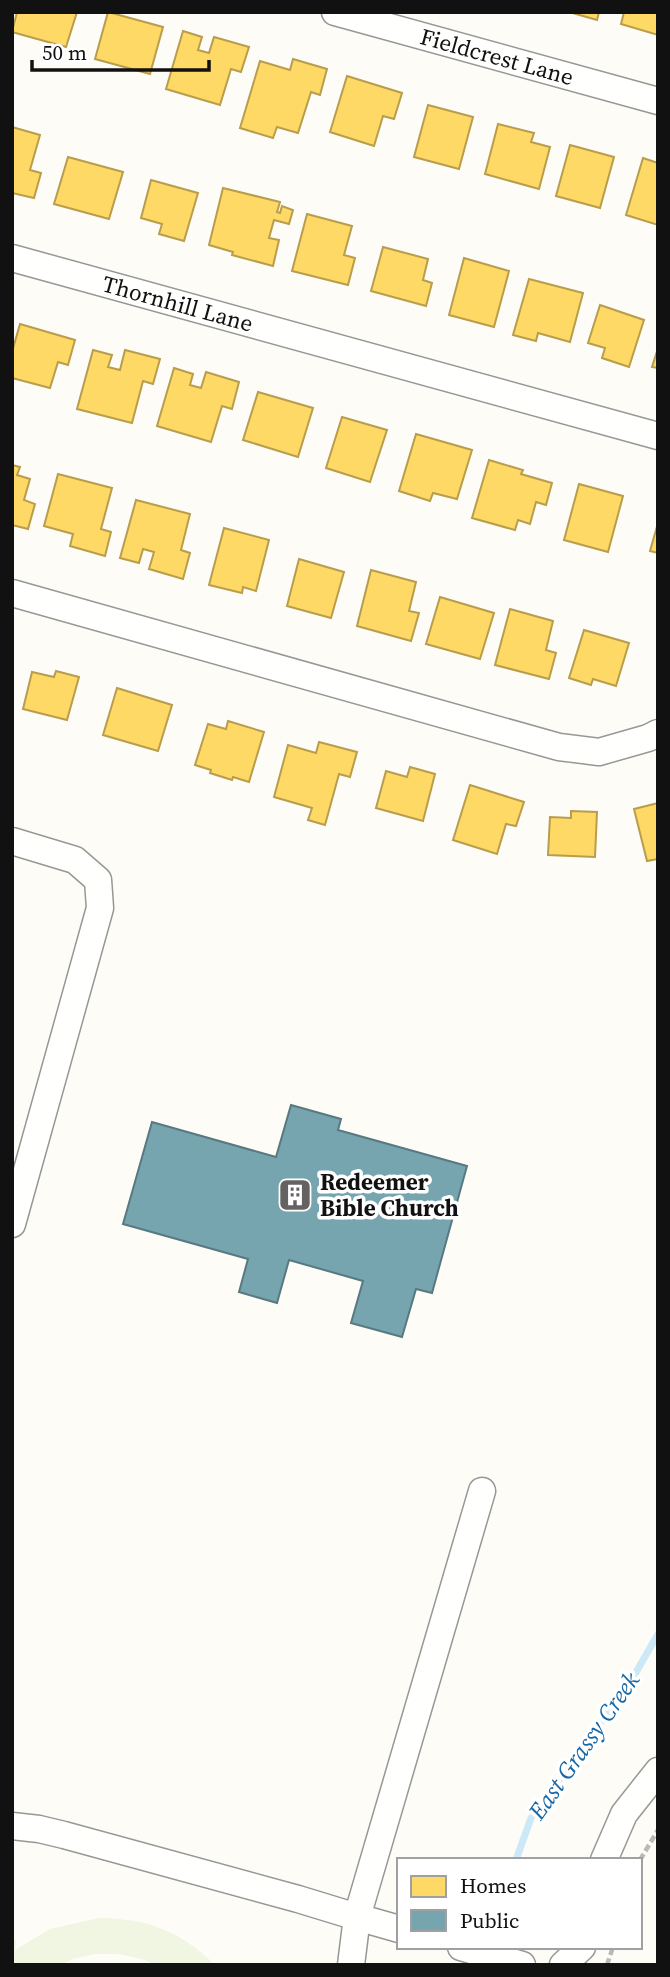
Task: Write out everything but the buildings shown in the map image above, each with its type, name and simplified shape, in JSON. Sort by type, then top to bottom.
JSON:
[{"type":"street","name":"Fieldcrest Lane","points":[[335,12],[658,102]]},
{"type":"street","name":"Thornhill Lane","points":[[12,258],[658,436]]},
{"type":"street","points":[[12,593],[559,747],[599,752],[658,733]]},
{"type":"street","points":[[12,841],[75,860],[98,880],[100,897],[100,908],[12,1223]]},
{"type":"street","points":[[351,1965],[357,1917],[482,1491]]},
{"type":"street","points":[[605,1858],[624,1814],[658,1771]]},
{"type":"street","points":[[12,1826],[64,1835],[397,1928]]},
{"type":"street","points":[[468,1949],[522,1965]]},
{"type":"street","points":[[563,1965],[580,1949]]},
{"type":"path","points":[[641,1858],[658,1830]]},
{"type":"green space","points":[[99,1918],[133,1921],[162,1929],[189,1943],[215,1965],[154,1965],[119,1954],[94,1954],[61,1965],[12,1965],[12,1939],[16,1940],[15,1950],[50,1929]]},
{"type":"waterway","name":"East Grassy Creek","points":[[517,1858],[531,1818],[631,1681],[658,1634]]},
{"type":"place","name":"Redeemer Bible Church","points":[[295,1195]]}]
